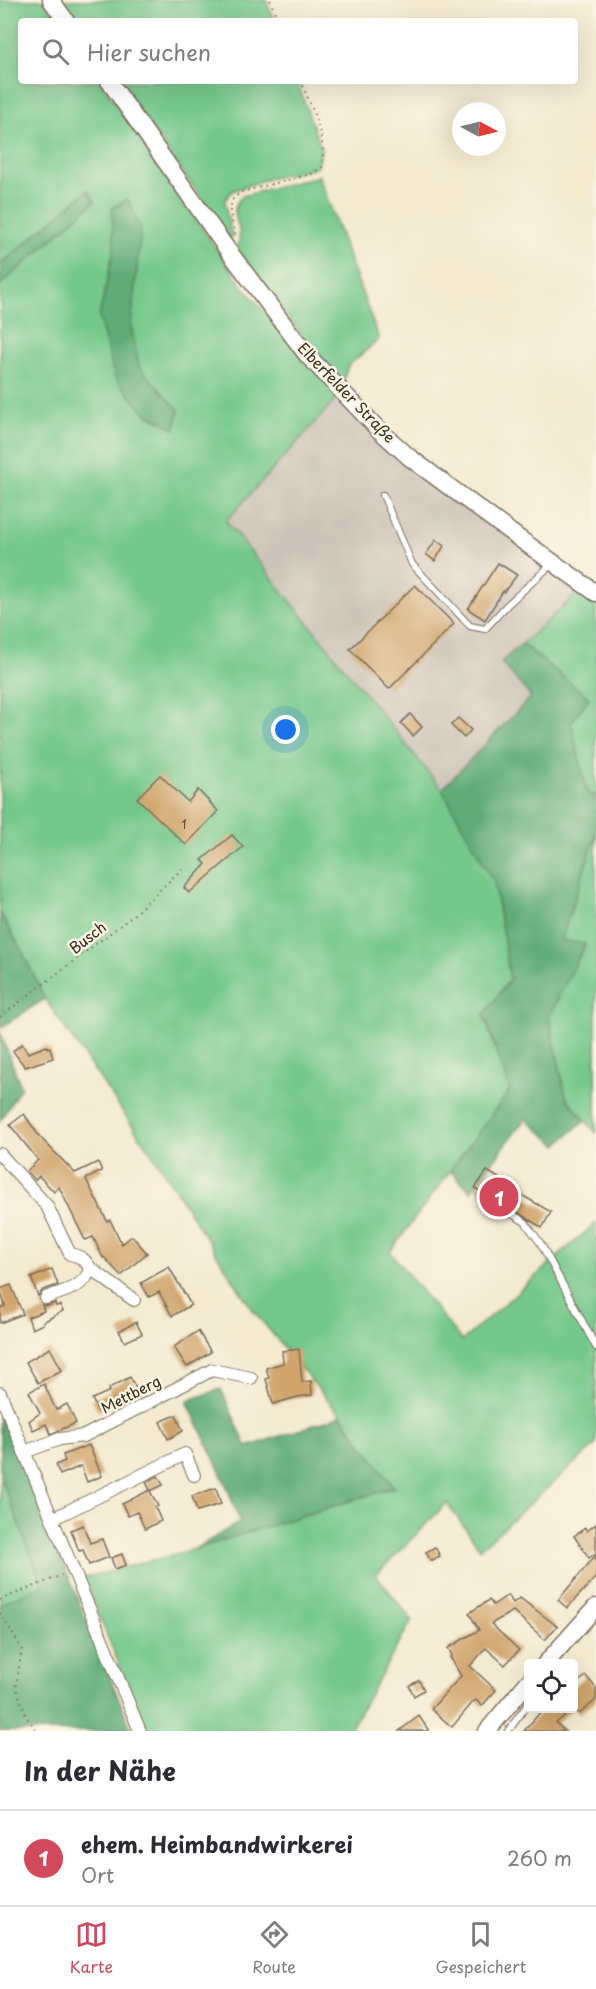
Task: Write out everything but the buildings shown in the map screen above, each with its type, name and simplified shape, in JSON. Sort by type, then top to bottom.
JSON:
[{"type":"main road","points":[[51,0],[64,18]]},
{"type":"main road","name":"Elberfelder Straße","points":[[111,84],[228,249],[307,355],[378,429],[409,457],[596,592]]},
{"type":"main road","points":[[549,1659],[596,1607]]},
{"type":"main road","points":[[487,1731],[524,1690]]},
{"type":"street","points":[[0,1154],[47,1206],[70,1254],[86,1261],[90,1268],[134,1300]]},
{"type":"street","points":[[46,1298],[82,1283],[89,1274],[90,1268]]},
{"type":"street","name":"Mettberg","points":[[24,1452],[60,1439],[84,1436],[212,1370],[251,1378]]},
{"type":"street","points":[[0,1393],[140,1731]]},
{"type":"street","points":[[52,1519],[185,1454],[194,1475]]},
{"type":"lane","points":[[383,495],[412,564],[470,626],[485,629],[507,605],[554,563]]},
{"type":"lane","points":[[510,1213],[525,1222],[541,1244],[596,1347]]},
{"type":"lane","points":[[508,1731],[524,1709]]},
{"type":"path","points":[[270,0],[277,18]]},
{"type":"path","points":[[228,249],[235,241],[230,211],[232,200],[242,192],[311,174],[322,167],[324,157],[320,133],[302,84]]},
{"type":"path","name":"Busch","points":[[0,1017],[130,918],[182,869]]},
{"type":"path","points":[[0,1600],[73,1571]]},
{"type":"path","points":[[0,1613],[22,1649],[16,1687],[26,1716],[36,1731]]},
{"type":"shaded area","points":[[338,397],[580,591],[502,662],[531,697],[442,789],[226,521]]},
{"type":"green space","points":[[0,0],[44,0],[56,18],[18,18],[18,84],[102,84],[241,284],[338,397],[226,521],[442,789],[494,882],[510,979],[484,1015],[510,1090],[390,1252],[462,1341],[596,1223],[596,1444],[480,1549],[447,1503],[376,1575],[412,1620],[349,1731],[147,1731],[83,1578],[195,1549],[394,1487],[341,1416],[252,1309],[158,1163],[45,999],[22,951],[0,913],[0,285],[95,201],[88,190],[0,265]]},
{"type":"green space","points":[[61,0],[266,0],[273,18],[74,18]]},
{"type":"green space","points":[[120,84],[298,84],[321,148],[319,163],[315,168],[267,179],[232,191],[225,200],[232,236],[230,239]]},
{"type":"green space","points":[[319,176],[379,339],[348,366],[343,382],[300,334],[237,249],[239,229],[235,207],[239,199]]},
{"type":"green space","points":[[88,190],[95,201],[0,285],[0,265]]},
{"type":"green space","points":[[128,199],[141,230],[131,325],[139,367],[179,410],[175,429],[144,412],[115,378],[99,317],[114,249],[112,208]]},
{"type":"green space","points":[[580,591],[596,603],[596,795],[588,795],[571,723],[589,698],[522,644]]},
{"type":"green space","points":[[522,644],[589,698],[571,723],[588,794],[596,795],[596,834],[561,940],[585,944],[549,1017],[566,1097],[585,1120],[557,1145],[525,1119],[471,1191],[450,1171],[510,1090],[484,1015],[510,979],[494,882],[442,789],[531,697],[501,662]]},
{"type":"green space","points":[[596,834],[596,1133],[566,1097],[549,1017],[585,945],[561,940]]},
{"type":"green space","points":[[0,913],[22,951],[45,999],[0,1028]]},
{"type":"green space","points":[[0,1031],[21,1087],[0,1121]]},
{"type":"green space","points":[[221,1389],[247,1447],[341,1416],[394,1487],[195,1549],[240,1522],[227,1487],[187,1401]]},
{"type":"green space","points":[[0,1409],[132,1731],[0,1731],[0,1604],[43,1585],[0,1476]]},
{"type":"green space","points":[[0,1476],[43,1586],[0,1604]]},
{"type":"place","name":"ehem. Heimbandwirkerei","points":[[499,1197]]}]
